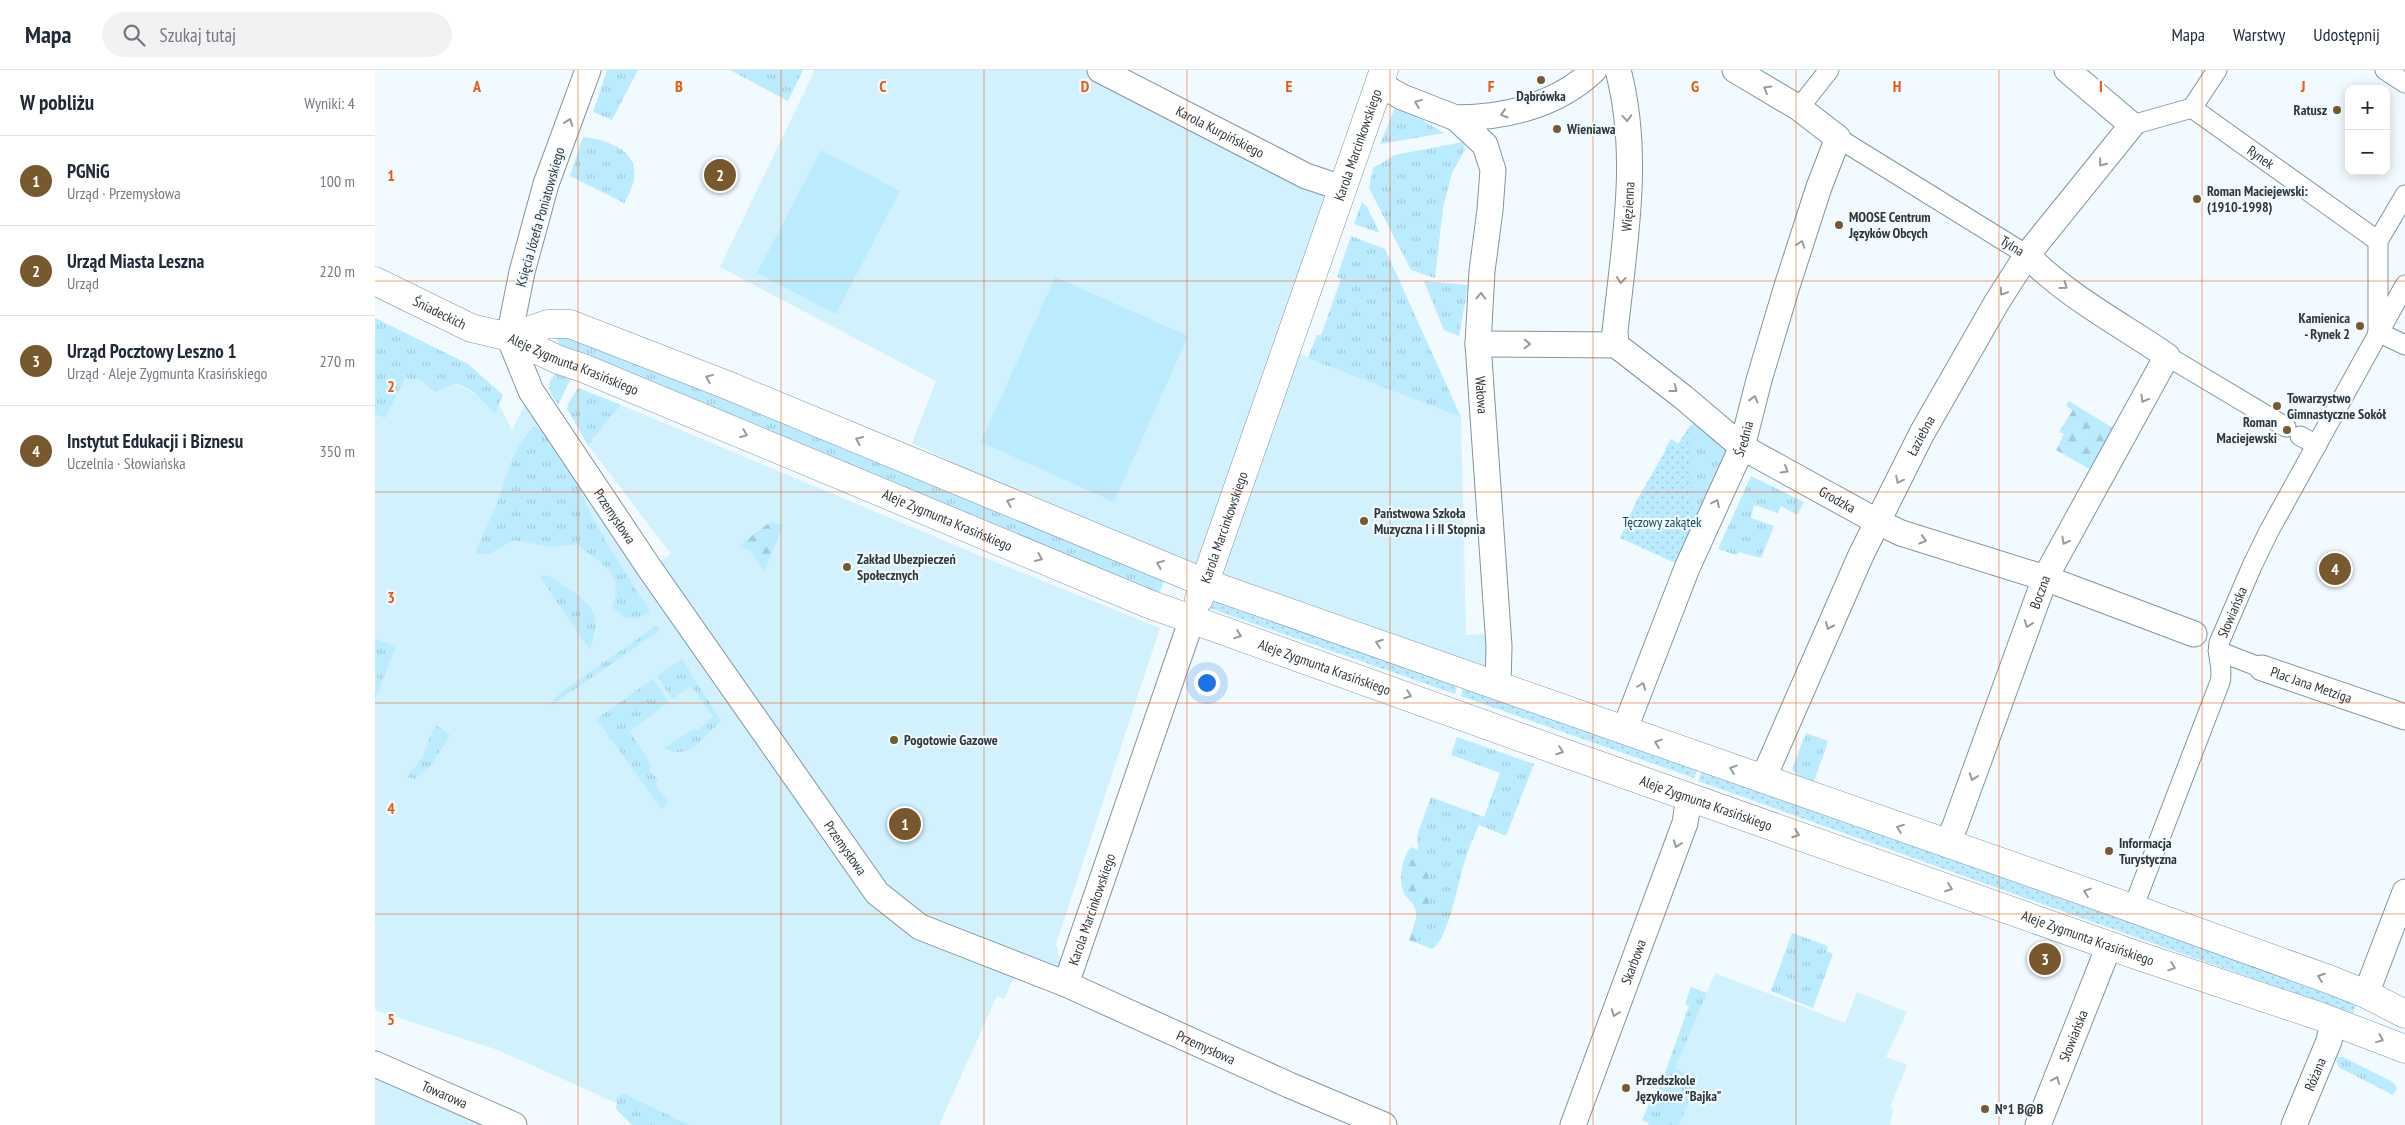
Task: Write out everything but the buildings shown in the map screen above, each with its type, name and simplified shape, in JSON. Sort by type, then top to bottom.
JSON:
[{"type":"street","name":"Księcia Józefa Poniatowskiego","points":[[509,338],[522,272],[546,184],[588,70]]},
{"type":"street","name":"Karola Kurpińskiego","points":[[1100,70],[1306,176],[1342,188]]},
{"type":"street","name":"Wałowa","points":[[1456,118],[1498,116],[1541,102],[1565,92],[1594,70]]},
{"type":"street","name":"Więzienna","points":[[1616,345],[1615,332],[1629,199],[1627,114],[1625,91],[1618,70]]},
{"type":"street","name":"Tylna","points":[[1735,70],[1799,108],[1839,138],[2027,255],[2039,268],[2075,294],[2167,356],[2301,436]]},
{"type":"street","points":[[1799,108],[1829,70]]},
{"type":"street","points":[[2067,70],[2132,125],[2193,108],[2217,70]]},
{"type":"street","points":[[2385,70],[2405,83]]},
{"type":"street","name":"Karola Marcinkowskiego","points":[[1066,984],[1382,77]]},
{"type":"street","name":"Wałowa","points":[[1382,77],[1402,97],[1456,118],[1485,145],[1493,170],[1482,271],[1478,344],[1499,646],[1499,686]]},
{"type":"street","name":"Rynek","points":[[2193,108],[2378,241]]},
{"type":"street","name":"Łaziebna","points":[[1763,779],[1861,555],[1921,433],[1997,302],[2027,255],[2132,125]]},
{"type":"street","name":"Średnia","points":[[1624,731],[1687,568],[1742,446],[1759,380],[1787,286],[1819,187],[1839,138]]},
{"type":"street","points":[[2405,195],[2378,241],[2378,332],[2405,345]]},
{"type":"street","name":"Śniadeckich","points":[[375,282],[471,328],[509,338]]},
{"type":"street","name":"Słowiańska","points":[[2133,908],[2220,682],[2222,667],[2219,647],[2258,554],[2301,436],[2378,332],[2405,285]]},
{"type":"street","name":"Aleje Zygmunta Krasińskiego","points":[[509,338],[548,324],[570,324],[727,385],[1205,583],[2133,908],[2367,994],[2405,1014]]},
{"type":"street","name":"Aleje Zygmunta Krasińskiego","points":[[509,338],[1149,604],[2109,946],[2344,1025],[2405,1049]]},
{"type":"street","name":"Przemysłowa","points":[[509,338],[531,391],[650,569],[877,893],[920,927],[1066,984],[1289,1085],[1384,1125]]},
{"type":"street","points":[[1478,344],[1616,345]]},
{"type":"street","name":"Grodzka","points":[[1616,345],[1742,446],[1878,522],[1901,533],[2045,578],[2194,634],[2219,647]]},
{"type":"street","name":"Boczna","points":[[1946,844],[1955,826],[2045,578],[2167,356]]},
{"type":"street","name":"Plac Jana Metziga","points":[[2219,647],[2262,668],[2405,717]]},
{"type":"street","points":[[1445,709],[1458,672]]},
{"type":"street","points":[[1689,797],[1704,758]]},
{"type":"street","name":"Skarbowa","points":[[1573,1125],[1685,823],[1689,797]]},
{"type":"street","points":[[2344,1025],[2367,994],[2405,892]]},
{"type":"street","name":"Słowiańska","points":[[2038,1125],[2109,946]]},
{"type":"street","name":"Różana","points":[[2294,1125],[2329,1041],[2344,1025]]},
{"type":"street","name":"Towarowa","points":[[375,1064],[514,1125]]},
{"type":"shaded area","points":[[815,70],[1101,70],[1342,188],[1287,349],[1461,417],[1466,635],[1492,634],[1498,686],[1205,583],[912,443],[936,381],[720,267]]},
{"type":"shaded area","points":[[375,344],[500,406],[512,431],[531,391],[650,568],[671,554],[588,445],[621,405],[976,554],[1160,628],[1056,944],[1066,984],[1019,967],[1004,999],[997,996],[939,1125],[690,1125],[623,1093],[617,1097],[616,1103],[498,1050],[375,1010]]},
{"type":"shaded area","points":[[1715,973],[1845,1023],[1857,992],[1907,1012],[1886,1057],[1907,1065],[1890,1107],[1893,1109],[1890,1125],[1679,1125],[1698,1079],[1675,1068]]},
{"type":"shaded area","points":[[375,1064],[514,1125],[375,1125]]},
{"type":"green space","points":[[607,70],[638,70],[612,120],[593,112]]},
{"type":"green space","points":[[730,70],[803,70],[788,101]]},
{"type":"green space","points":[[1397,107],[1402,108],[1444,133],[1380,144]]},
{"type":"green space","points":[[583,137],[610,144],[621,149],[629,156],[633,165],[634,176],[631,189],[624,203],[570,176]]},
{"type":"green space","points":[[1463,142],[1465,150],[1452,173],[1443,208],[1435,278],[1411,270],[1369,188],[1373,168],[1395,155]]},
{"type":"green space","points":[[821,150],[900,191],[836,314],[757,273]]},
{"type":"green space","points":[[1362,202],[1367,207],[1380,233],[1354,224]]},
{"type":"green space","points":[[1351,236],[1385,249],[1461,417],[1308,358],[1317,335],[1321,335],[1341,279],[1337,277]]},
{"type":"green space","points":[[1055,277],[1188,336],[1114,502],[981,442]]},
{"type":"green space","points":[[1424,281],[1468,285],[1459,336],[1444,330]]},
{"type":"green space","points":[[375,318],[468,364],[503,395],[495,413],[474,392],[456,383],[435,392],[420,380],[405,378],[385,418],[375,414]]},
{"type":"green space","points":[[565,337],[606,349],[1165,578],[1158,597],[561,348],[556,338]]},
{"type":"green space","points":[[556,373],[573,374],[558,405],[549,389],[550,381]]},
{"type":"green space","points":[[578,388],[621,405],[588,445],[567,409]]},
{"type":"green space","points":[[2069,401],[2116,430],[2093,471],[2056,450],[2064,434],[2059,432],[2073,410],[2066,406]]},
{"type":"green space","points":[[1701,412],[1742,447],[1693,553],[1620,538],[1637,500],[1671,439],[1678,444]]},
{"type":"green space","name":"Tęczowy zakątek","points":[[1691,424],[1693,541],[1682,566],[1620,538],[1637,500],[1671,439],[1678,444]]},
{"type":"green space","points":[[534,427],[546,434],[564,455],[601,533],[650,611],[636,619],[623,617],[612,607],[616,585],[613,577],[609,570],[577,544],[551,547],[514,540],[489,554],[475,554],[497,503],[515,453]]},
{"type":"green space","points":[[1751,476],[1804,502],[1797,515],[1781,506],[1778,513],[1754,505],[1751,518],[1774,526],[1761,558],[1739,552],[1736,555],[1718,549]]},
{"type":"green space","points":[[772,522],[783,525],[764,571],[750,551],[739,546]]},
{"type":"green space","points":[[547,575],[576,593],[588,605],[595,619],[590,650],[542,580],[541,576]]},
{"type":"green space","points":[[1217,576],[1464,660],[1455,694],[1206,607]]},
{"type":"green space","points":[[656,626],[660,627],[659,631],[549,707],[564,690]]},
{"type":"green space","points":[[375,639],[396,646],[375,700]]},
{"type":"green space","points":[[682,659],[721,721],[702,740],[688,750],[681,752],[664,748],[693,729],[698,730],[713,717],[691,686],[672,699],[657,676]]},
{"type":"green space","points":[[1470,662],[1706,748],[1694,778],[1461,696]]},
{"type":"green space","points":[[653,679],[669,702],[630,731],[651,765],[650,772],[658,779],[655,784],[668,802],[662,809],[596,719]]},
{"type":"green space","points":[[436,725],[450,735],[432,764],[415,779],[407,777],[423,757]]},
{"type":"green space","points":[[1806,733],[1828,741],[1814,782],[1797,775],[1792,769]]},
{"type":"green space","points":[[1457,737],[1534,764],[1506,836],[1479,825],[1464,863],[1449,920],[1444,933],[1432,949],[1417,943],[1429,910],[1427,862],[1418,850],[1417,835],[1431,797],[1484,817],[1500,773],[1451,755]]},
{"type":"green space","points":[[1708,751],[2365,983],[2353,1013],[2189,956],[1698,781]]},
{"type":"green space","points":[[1411,847],[1420,851],[1427,862],[1429,886],[1429,910],[1417,943],[1409,940],[1416,919],[1416,910],[1404,893],[1401,882],[1403,863]]},
{"type":"green space","points":[[1792,933],[1828,946],[1827,951],[1833,954],[1813,1008],[1771,991]]},
{"type":"green space","points":[[1691,987],[1707,993],[1675,1068],[1698,1079],[1679,1125],[1648,1125],[1649,1123],[1642,1120],[1649,1104],[1653,1106],[1689,1006],[1685,1004]]},
{"type":"green space","points":[[2338,1057],[2343,1057],[2391,1081],[2397,1089],[2393,1095],[2340,1068],[2336,1061]]},
{"type":"green space","points":[[623,1093],[690,1125],[632,1125],[616,1109],[617,1097]]},
{"type":"place","name":"Dąbrówka","points":[[1541,80]]},
{"type":"place","name":"Ratusz","points":[[2337,110]]},
{"type":"place","name":"Wieniawa","points":[[1557,129]]},
{"type":"place","name":"Urząd Miasta Leszna","points":[[720,175]]},
{"type":"place","name":"Roman Maciejewski: (1910-1998)","points":[[2197,199]]},
{"type":"place","name":"MOOSE Centrum Języków Obcych","points":[[1839,225]]},
{"type":"place","name":"Kamienica - Rynek 2","points":[[2360,326]]},
{"type":"place","name":"Towarzystwo Gimnastyczne Sokół","points":[[2277,406]]},
{"type":"place","name":"Roman Maciejewski","points":[[2287,430]]},
{"type":"place","name":"Państwowa Szkoła Muzyczna I i II Stopnia","points":[[1364,521]]},
{"type":"place","name":"Zakład Ubezpieczeń Społecznych","points":[[847,567]]},
{"type":"place","name":"Instytut Edukacji i Biznesu","points":[[2335,569]]},
{"type":"place","name":"Pogotowie Gazowe","points":[[894,740]]},
{"type":"place","name":"PGNiG","points":[[905,824]]},
{"type":"place","name":"Informacja Turystyczna","points":[[2109,851]]},
{"type":"place","name":"Urząd Pocztowy Leszno 1","points":[[2045,959]]},
{"type":"place","name":"Przedszkole Językowe \"Bajka\"","points":[[1626,1088]]},
{"type":"place","name":"N°1 B@B","points":[[1985,1109]]}]
